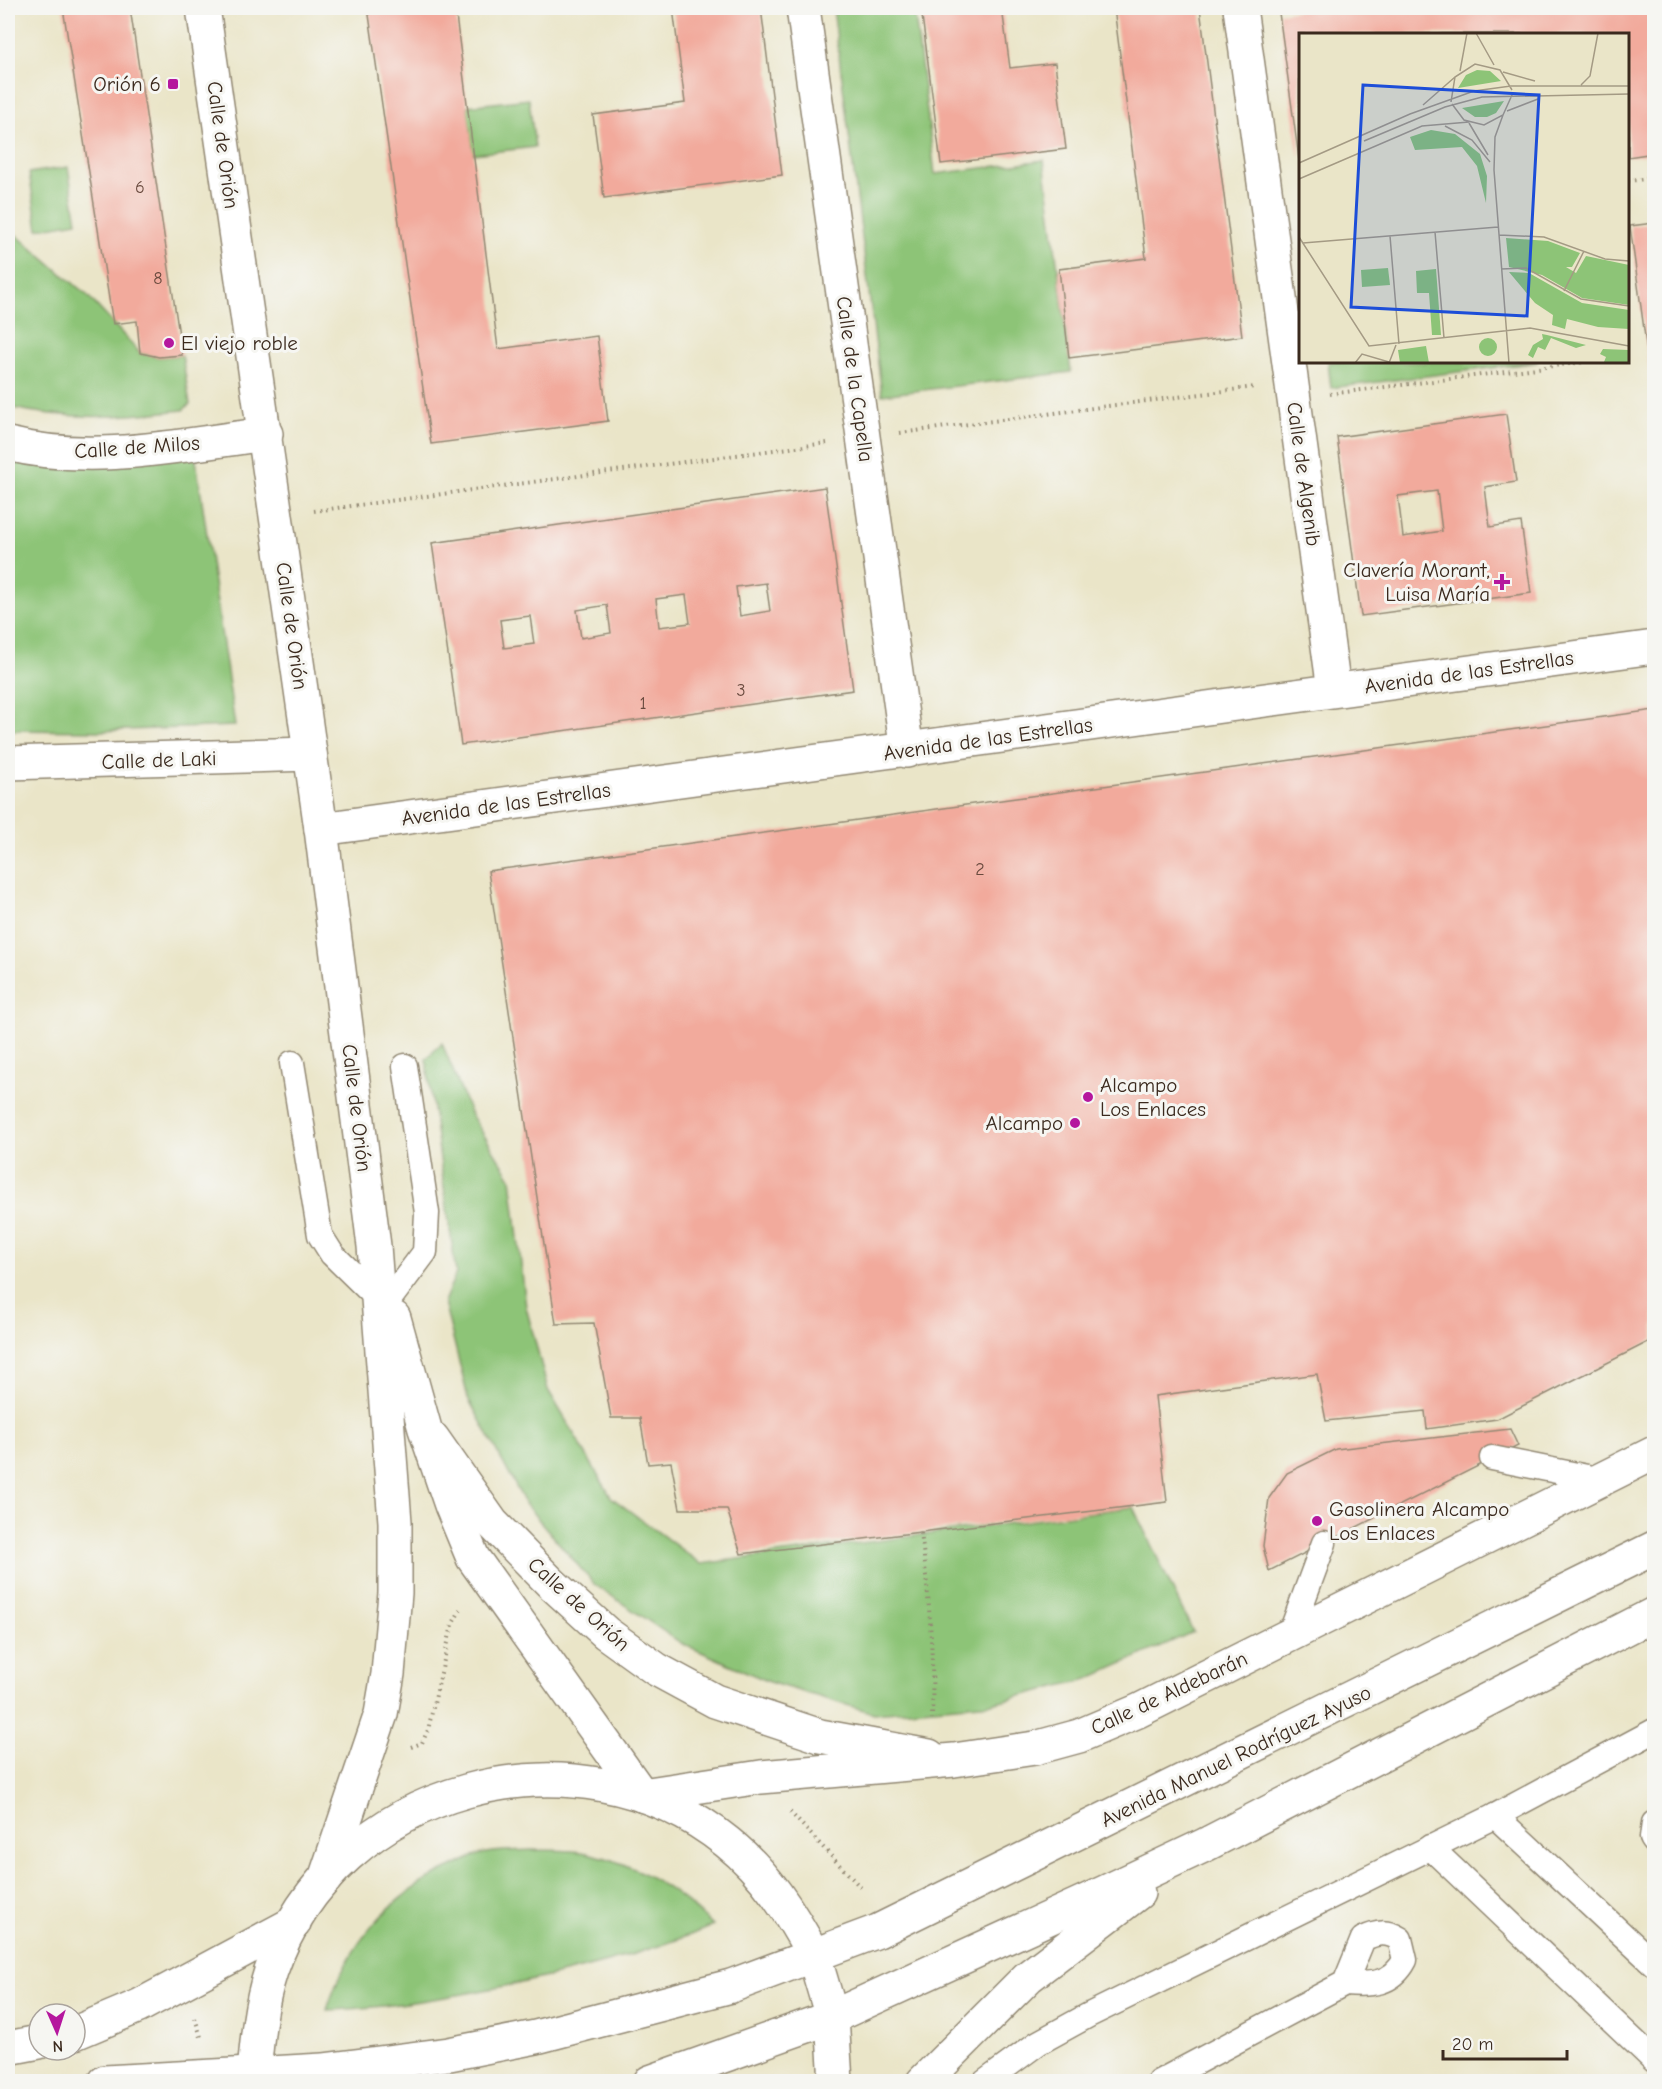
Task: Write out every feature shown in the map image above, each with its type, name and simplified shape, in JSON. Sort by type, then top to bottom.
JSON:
[{"type":"main road","name":"Calle de Orión","points":[[203,8],[266,434],[321,829],[374,1246],[384,1300],[451,1505],[473,1558],[642,1795]]},
{"type":"main road","name":"Calle de la Capella","points":[[803,8],[907,751]]},
{"type":"main road","name":"Calle de Algenib","points":[[1240,8],[1334,690]]},
{"type":"main road","name":"Calle de Milos","points":[[8,444],[33,450],[127,451],[266,434]]},
{"type":"main road","name":"Avenida de las Estrellas","points":[[321,829],[907,751],[1654,647]]},
{"type":"main road","name":"Calle de Laki","points":[[8,763],[310,754]]},
{"type":"main road","name":"Calle de Orión","points":[[325,1879],[374,1739],[388,1674],[395,1593],[384,1300]]},
{"type":"main road","name":"Calle de Orión","points":[[425,1428],[492,1523],[551,1583],[606,1633],[656,1669],[715,1701],[820,1736],[942,1758]]},
{"type":"main road","name":"Calle de Aldebarán","points":[[642,1795],[761,1777],[1035,1748],[1079,1736],[1138,1711],[1654,1454]]},
{"type":"main road","name":"Avenida Manuel Rodríguez Ayuso","points":[[105,2082],[254,2078],[449,2054],[536,2037],[720,1989],[814,1956],[905,1918],[1654,1548]]},
{"type":"main road","points":[[650,2082],[832,2017],[1205,1845],[1654,1614]]},
{"type":"main road","points":[[254,2078],[258,2021],[269,1980],[294,1923],[325,1879],[349,1854],[406,1814],[438,1799],[471,1788],[505,1781],[540,1779],[609,1785],[642,1795],[687,1815],[727,1841],[763,1875],[792,1913],[814,1956],[832,2017],[836,2082]]},
{"type":"main road","points":[[923,2082],[1028,1977],[1089,1928],[1205,1845]]},
{"type":"main road","points":[[87,2028],[139,2006],[294,1923]]},
{"type":"main road","points":[[8,2048],[27,2044]]},
{"type":"lane","points":[[292,1063],[320,1235],[332,1254],[384,1300],[425,1252],[427,1214],[405,1066]]},
{"type":"lane","points":[[1492,1458],[1602,1479]]},
{"type":"lane","points":[[1290,1635],[1324,1543]]},
{"type":"lane","points":[[986,2082],[1038,2043],[1089,2015],[1495,1816],[1654,1731]]},
{"type":"lane","points":[[1495,1816],[1654,1964]]},
{"type":"lane","points":[[1654,1823],[1652,1838],[1654,1841]]},
{"type":"lane","points":[[1430,1847],[1654,2060]]},
{"type":"lane","points":[[1159,2082],[1345,1983]]},
{"type":"path","points":[[1629,181],[1654,178]]},
{"type":"path","points":[[277,515],[863,438],[1293,390],[1576,363]]},
{"type":"path","points":[[921,1533],[929,1591],[933,1674],[942,1758]]},
{"type":"path","points":[[403,1746],[416,1746],[425,1738],[452,1626],[456,1615],[469,1602]]},
{"type":"path","points":[[784,1805],[863,1890]]},
{"type":"green space","points":[[833,8],[914,8],[935,174],[1044,160],[1071,372],[882,395]]},
{"type":"green space","points":[[529,99],[535,147],[473,154],[467,106]]},
{"type":"green space","points":[[68,167],[77,222],[38,229],[29,173]]},
{"type":"green space","points":[[8,228],[87,295],[140,353],[159,357],[182,355],[190,404],[183,410],[96,416],[53,414],[8,407]]},
{"type":"green space","points":[[1328,363],[1530,363],[1331,388]]},
{"type":"green space","points":[[8,453],[195,453],[235,726],[98,731],[8,730]]},
{"type":"green space","points":[[442,1043],[470,1113],[511,1178],[526,1307],[548,1390],[611,1497],[701,1564],[1133,1507],[1193,1632],[1088,1679],[992,1703],[874,1713],[772,1683],[681,1643],[594,1584],[526,1505],[468,1398],[444,1302],[456,1273],[426,1059]]},
{"type":"green space","points":[[531,1850],[580,1852],[606,1858],[640,1871],[671,1890],[713,1926],[621,1958],[527,1982],[412,2002],[327,2010],[346,1964],[359,1944],[390,1907],[409,1892],[429,1879],[477,1855]]},
{"type":"building","points":[[63,8],[130,8],[182,355],[159,357],[140,353],[137,321],[113,324]]},
{"type":"building","points":[[368,8],[455,8],[498,349],[597,336],[608,421],[431,444]]},
{"type":"building","points":[[673,8],[761,8],[782,175],[604,198],[593,115],[685,103]]},
{"type":"building","points":[[921,8],[1002,8],[1010,68],[1055,63],[1066,149],[941,164]]},
{"type":"building","points":[[1114,8],[1200,8],[1242,336],[1069,358],[1059,269],[1146,258]]},
{"type":"building","points":[[1318,8],[1654,8],[1654,153],[1629,157],[1629,33],[1299,33],[1299,159],[1279,13]]},
{"type":"building","points":[[1654,223],[1654,396],[1653,396],[1630,226]]},
{"type":"building","points":[[1506,414],[1516,482],[1485,487],[1490,527],[1521,522],[1531,593],[1361,616],[1337,437]],"holes":[[[1437,491],[1442,531],[1403,537],[1398,496]]]},
{"type":"building","points":[[825,487],[853,690],[461,745],[432,543]],"holes":[[[766,583],[770,611],[740,616],[736,587]],[[686,595],[690,623],[659,627],[656,599]],[[607,605],[611,633],[581,638],[577,610]],[[530,616],[534,644],[504,648],[500,620]]]},
{"type":"building","name":"Alcampo Los Enlaces","points":[[1654,710],[1654,1339],[1497,1419],[1427,1429],[1425,1411],[1326,1421],[1317,1374],[1155,1396],[1167,1502],[741,1554],[727,1509],[680,1509],[671,1462],[648,1464],[640,1418],[611,1418],[594,1323],[556,1324],[488,871]]},
{"type":"building","name":"Gasolinera Alcampo Los Enlaces","points":[[1510,1429],[1518,1446],[1269,1571],[1263,1546],[1269,1498],[1287,1473],[1336,1449]]},
{"type":"place","name":"Orión 6","points":[[173,84]]},
{"type":"place","name":"El viejo roble","points":[[169,343]]},
{"type":"place","name":"Clavería Morant, Luisa María","points":[[1502,582]]},
{"type":"place","name":"Alcampo Los Enlaces","points":[[1088,1097]]},
{"type":"place","name":"Alcampo","points":[[1075,1123]]},
{"type":"place","name":"Gasolinera Alcampo Los Enlaces","points":[[1317,1521]]}]
